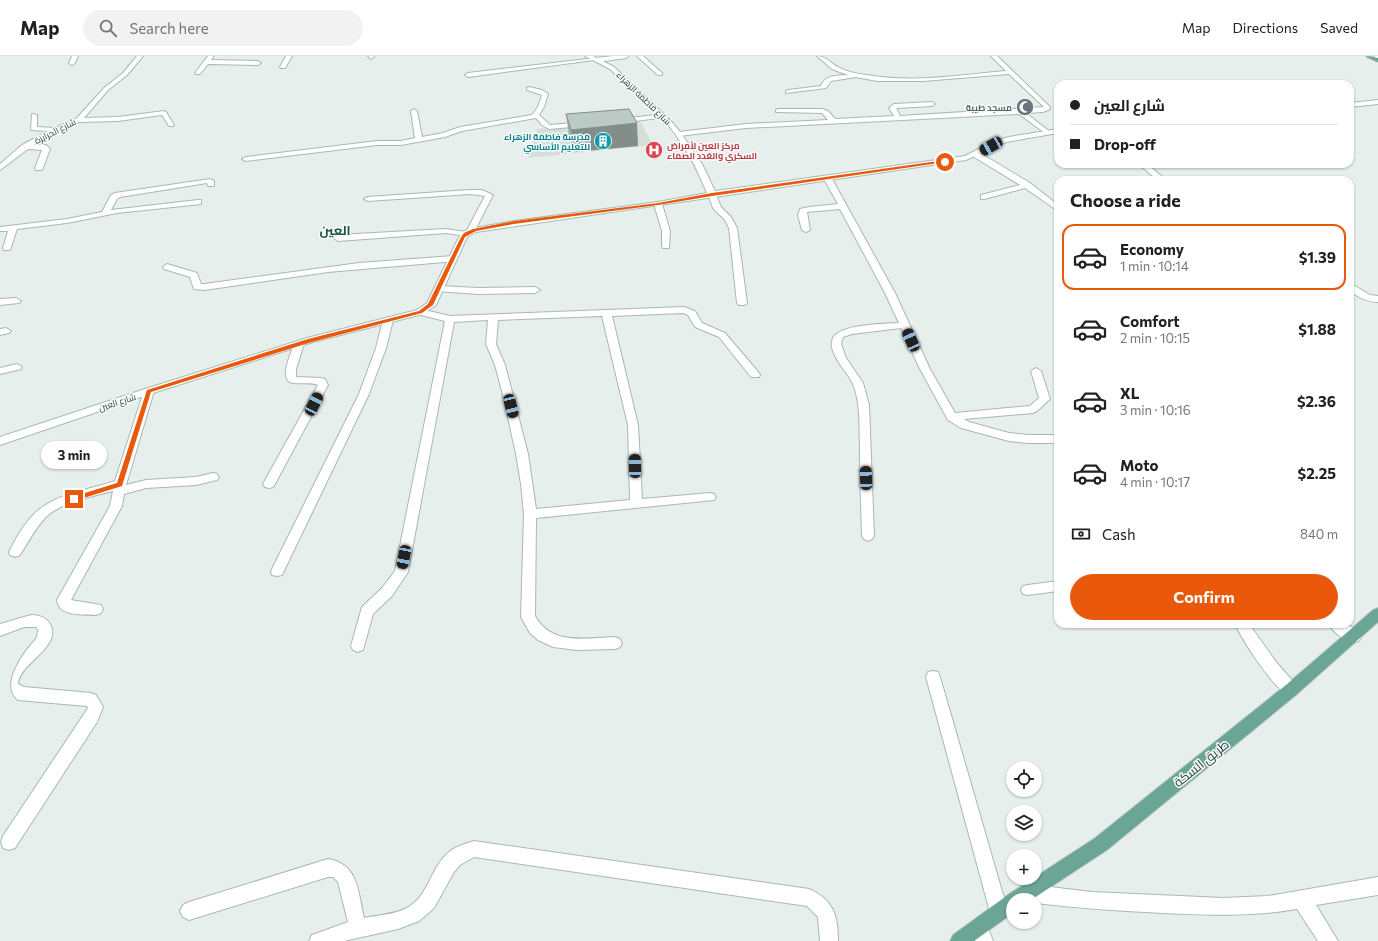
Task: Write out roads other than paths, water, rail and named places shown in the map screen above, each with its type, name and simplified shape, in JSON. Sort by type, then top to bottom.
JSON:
[{"type":"main road","points":[[1369,56],[1377,57]]},
{"type":"main road","name":"طريق السكة","points":[[1026,893],[1101,844],[1291,690],[1378,614]]},
{"type":"main road","name":"طريق السكة","points":[[959,941],[981,934],[999,912],[1006,907]]},
{"type":"street","points":[[72,63],[75,56]]},
{"type":"street","name":"شارع الحرايزة","points":[[0,168],[25,147],[56,129],[78,120],[98,97],[125,74],[140,56]]},
{"type":"street","points":[[198,73],[212,56]]},
{"type":"street","points":[[283,67],[289,56]]},
{"type":"street","points":[[468,75],[593,58],[626,56]]},
{"type":"street","points":[[640,56],[660,74]]},
{"type":"street","points":[[820,56],[841,70],[880,79],[910,79],[1010,72]]},
{"type":"street","points":[[679,134],[746,126],[1020,112],[1043,110],[1048,108],[1048,106],[994,56]]},
{"type":"street","name":"شارع فاطمة الزهراء","points":[[593,58],[612,68],[664,116],[679,134],[698,164],[717,208],[734,228],[742,302]]},
{"type":"street","points":[[207,62],[258,63]]},
{"type":"street","points":[[788,92],[824,87],[826,81],[829,79],[862,76]]},
{"type":"street","points":[[529,89],[540,91],[545,94],[541,106],[534,117]]},
{"type":"street","points":[[1354,105],[1378,102]]},
{"type":"street","points":[[898,118],[892,108],[894,106],[932,104]]},
{"type":"street","points":[[414,111],[419,140]]},
{"type":"street","points":[[778,111],[822,111],[826,112],[833,122]]},
{"type":"street","points":[[1020,112],[1047,132]]},
{"type":"street","points":[[78,120],[118,119],[164,113],[171,125]]},
{"type":"street","points":[[34,115],[33,129],[56,129]]},
{"type":"street","points":[[610,122],[664,116]]},
{"type":"street","points":[[246,159],[377,143],[401,143],[445,135],[460,129],[534,117],[540,117],[544,124],[549,127],[587,124]]},
{"type":"street","points":[[338,238],[446,231],[468,233],[514,222],[658,204],[712,194],[828,179],[959,159],[977,155],[998,143],[1054,131]]},
{"type":"street","points":[[25,147],[43,147],[46,149],[39,168]]},
{"type":"street","points":[[977,155],[1026,185],[1054,206]]},
{"type":"street","points":[[1148,168],[1157,176]]},
{"type":"street","points":[[828,179],[890,293],[925,369],[952,417],[966,426],[1009,437],[1054,439]]},
{"type":"street","points":[[105,213],[114,197],[118,195],[207,181],[210,181],[211,184]]},
{"type":"street","points":[[984,197],[1026,185]]},
{"type":"street","name":"شارع العين","points":[[0,441],[149,391],[299,344],[420,312],[431,305],[453,259],[490,195],[482,192],[470,192],[368,199]]},
{"type":"street","points":[[0,229],[67,221],[105,213],[198,202]]},
{"type":"street","points":[[658,204],[666,231],[666,246]]},
{"type":"street","points":[[806,230],[802,215],[806,210],[842,206]]},
{"type":"street","points":[[7,248],[13,228]]},
{"type":"street","points":[[167,267],[194,275],[197,287],[204,287],[322,270],[391,262],[453,259]]},
{"type":"street","points":[[439,289],[478,291],[535,290]]},
{"type":"street","points":[[1354,289],[1369,299],[1378,300]]},
{"type":"street","points":[[0,302],[16,301]]},
{"type":"street","points":[[420,312],[450,319],[684,310],[692,313],[698,325],[722,335],[728,340],[733,350],[755,375]]},
{"type":"street","points":[[606,312],[633,425],[636,504]]},
{"type":"street","points":[[492,318],[491,344],[500,365],[514,417],[525,469],[530,514],[528,608],[532,625],[541,635],[554,642],[564,644],[615,643]]},
{"type":"street","points":[[358,646],[367,610],[387,592],[401,572],[450,319]]},
{"type":"street","points":[[277,571],[364,394],[381,348],[388,320]]},
{"type":"street","points":[[868,536],[864,405],[858,383],[841,358],[836,344],[840,335],[850,331],[904,325]]},
{"type":"street","points":[[269,484],[323,385],[321,381],[291,379],[291,369],[299,344]]},
{"type":"street","points":[[0,371],[17,367]]},
{"type":"street","points":[[952,417],[1033,408],[1045,399],[1036,370]]},
{"type":"street","points":[[96,609],[69,607],[64,603],[64,600],[113,513],[149,391]]},
{"type":"street","points":[[15,552],[39,517],[47,510],[59,504],[120,488],[213,478]]},
{"type":"street","points":[[530,514],[710,497]]},
{"type":"street","points":[[1028,590],[1054,587]]},
{"type":"street","points":[[0,630],[32,620],[44,625],[46,631],[44,638],[39,645],[12,677],[11,687],[14,691],[24,694],[91,700],[96,707],[92,717],[10,842]]},
{"type":"street","points":[[1247,628],[1267,663],[1276,675],[1291,690]]},
{"type":"street","points":[[1342,628],[1354,636]]},
{"type":"street","points":[[933,677],[999,912]]},
{"type":"street","points":[[318,941],[358,928],[408,918],[420,910],[430,900],[438,888],[447,865],[464,851],[474,849],[809,898],[817,902],[824,909],[828,918],[829,941]]},
{"type":"street","points":[[189,911],[328,868],[336,869],[342,872],[346,878],[358,928]]},
{"type":"street","points":[[1042,899],[1223,907],[1268,905],[1378,886]]},
{"type":"street","points":[[1301,899],[1329,941]]},
{"type":"place","name":"مسجد طيبة","points":[[1025,107]]},
{"type":"place","name":"مدرسة فاطمة الزهراء للتعليم الأساسي","points":[[603,141]]},
{"type":"place","name":"مركز العين لأمراض السكري والغدد الصماء","points":[[654,150]]},
{"type":"district","name":"العين","points":[[335,230]]}]
